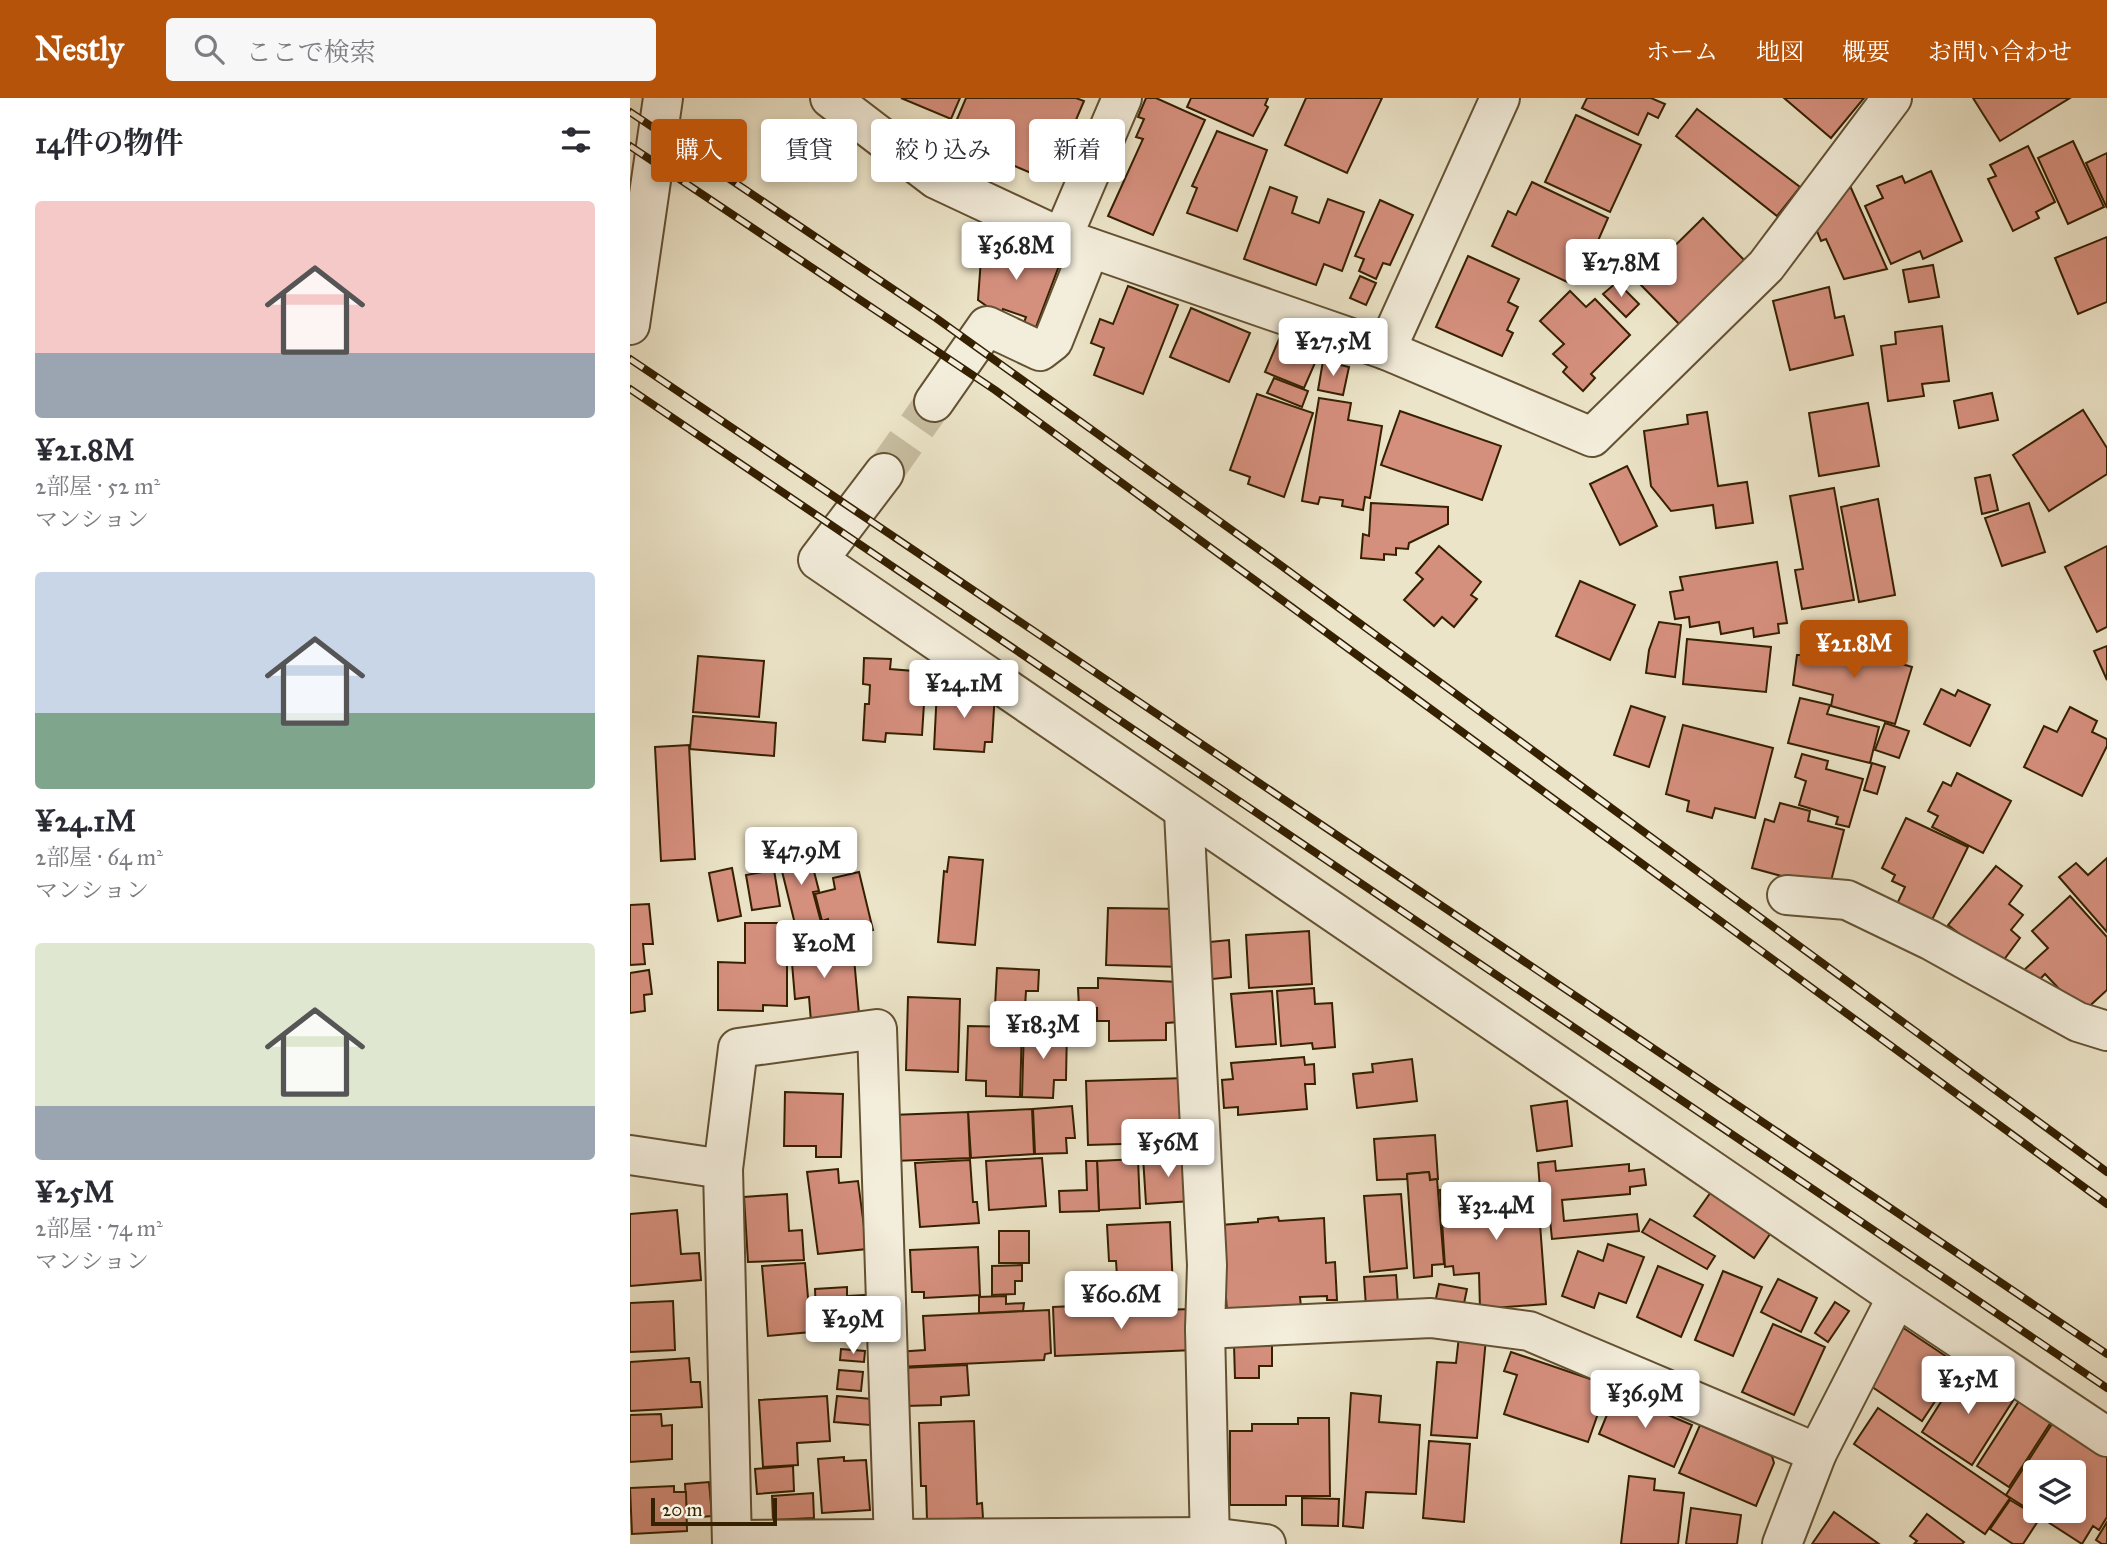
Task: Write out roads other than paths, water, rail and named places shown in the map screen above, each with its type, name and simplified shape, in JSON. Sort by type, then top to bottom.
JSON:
[{"type":"street","points":[[630,325],[663,98]]},
{"type":"street","points":[[830,98],[936,179],[1076,243],[1386,350],[1592,437],[1766,266],[1892,98]]},
{"type":"street","points":[[933,402],[987,326],[1040,351],[1053,341],[1076,243],[1122,98]]},
{"type":"street","points":[[1386,350],[1500,98]]},
{"type":"street","points":[[884,473],[818,560],[1184,813],[2107,1437]]},
{"type":"street","points":[[1184,813],[1207,1265],[1205,1329],[1210,1541]]},
{"type":"street","points":[[1787,895],[1847,900],[1930,940],[2078,1022],[2107,1031]]},
{"type":"street","points":[[894,1543],[877,1029],[738,1048],[723,1169],[732,1542],[894,1543],[1210,1541],[1266,1544]]},
{"type":"street","points":[[630,1155],[723,1169]]},
{"type":"street","points":[[1782,1544],[1817,1453],[1897,1297]]},
{"type":"street","points":[[1205,1329],[1431,1318],[1529,1331],[1817,1453]]},
{"type":"tunnel","points":[[884,473],[934,402]]},
{"type":"railway","points":[[630,112],[936,318],[1279,564],[2107,1172]]},
{"type":"railway","points":[[630,146],[995,390],[2107,1204]]},
{"type":"railway","points":[[630,359],[2107,1354]]},
{"type":"railway","points":[[630,389],[2107,1388]]}]
